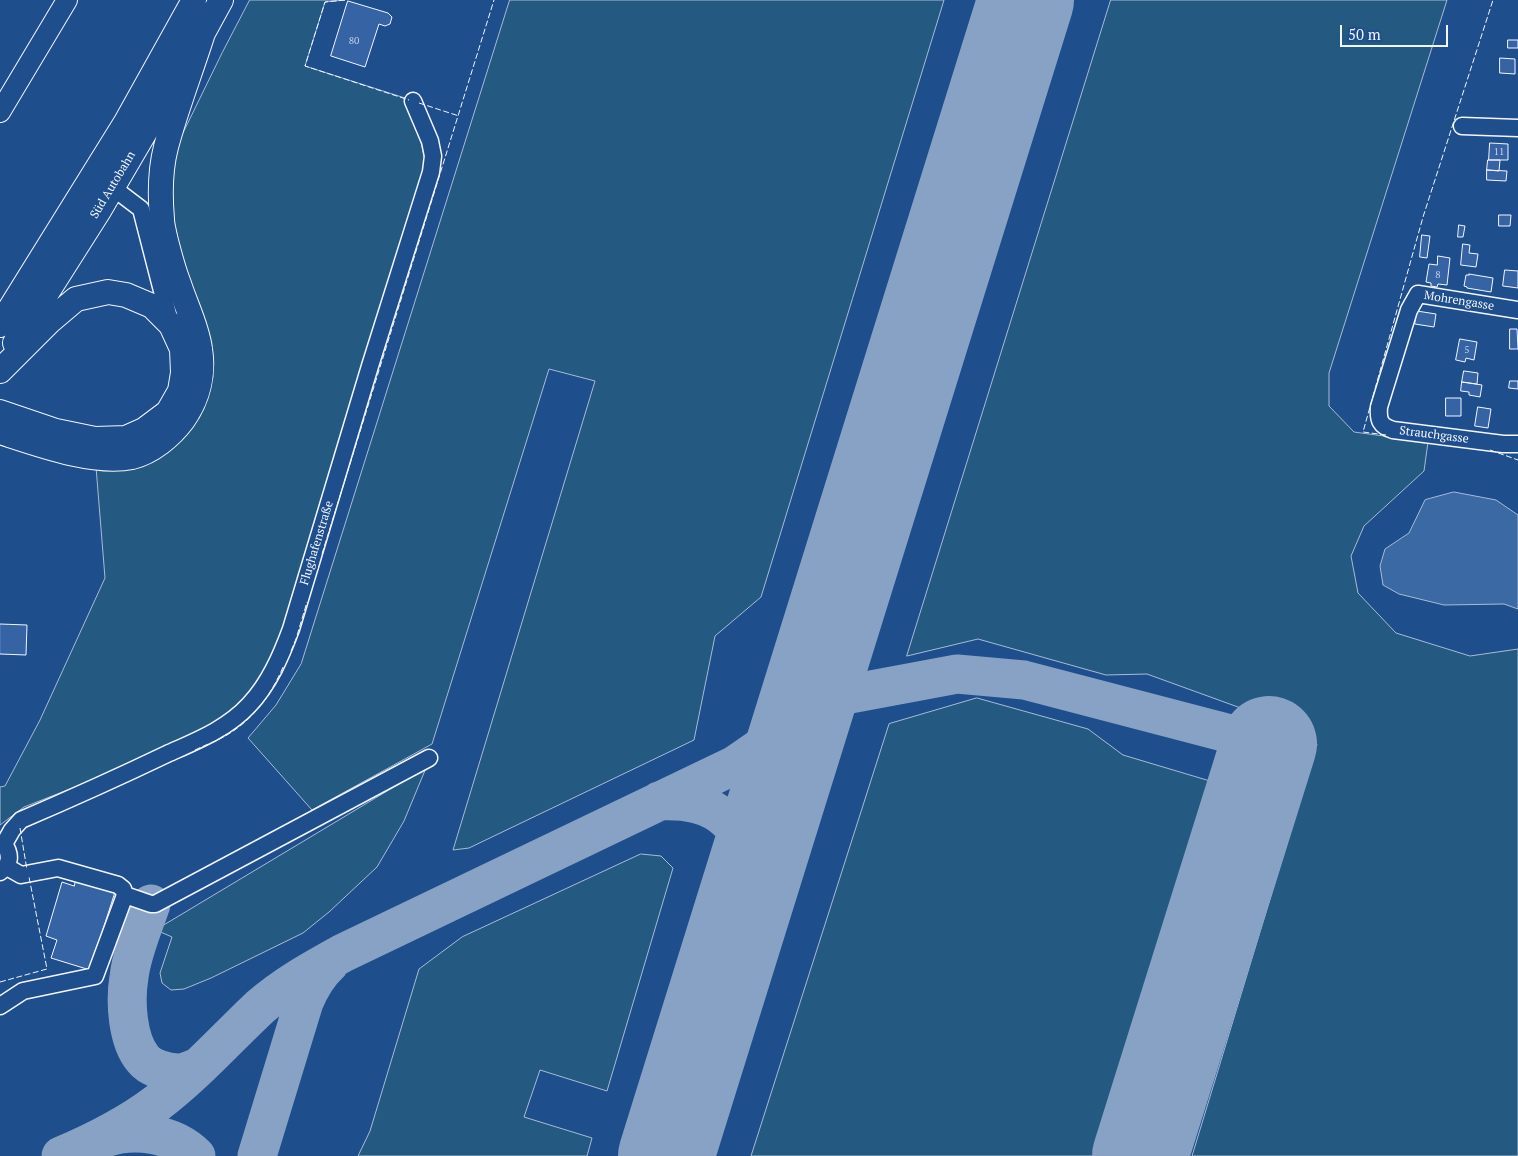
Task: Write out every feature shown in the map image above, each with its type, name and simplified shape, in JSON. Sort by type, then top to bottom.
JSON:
[{"type":"highway","name":"Süd Autobahn","points":[[0,325],[126,122],[194,0]]},
{"type":"highway","name":"Süd Autobahn","points":[[0,370],[34,311],[112,187],[221,0]]},
{"type":"highway","points":[[0,432],[53,449],[79,454],[110,459],[133,457],[155,447],[169,436],[176,430],[190,410],[198,393],[202,373],[200,350],[195,324],[178,284],[169,254],[162,221],[161,182],[166,149],[203,32]]},
{"type":"highway","points":[[0,370],[50,321],[76,299],[108,292],[126,295],[152,306],[171,324],[182,348],[183,373],[180,391],[168,412],[144,430],[126,438],[95,439],[56,431],[0,412]]},
{"type":"main road","points":[[0,112],[67,0]]},
{"type":"street","name":"Flughafenstraße","points":[[3,870],[9,856],[8,848],[2,843],[21,820],[124,775],[223,728],[249,705],[268,679],[281,655],[291,628],[431,172],[433,156],[430,141],[413,101]]},
{"type":"street","points":[[1462,126],[1518,128]]},
{"type":"street","points":[[112,187],[141,208],[171,324]]},
{"type":"street","name":"Mohrengasse","points":[[1409,310],[1418,294],[1518,310]]},
{"type":"street","name":"Strauchgasse","points":[[1409,310],[1379,407],[1378,418],[1384,427],[1393,430],[1494,443],[1518,444]]},
{"type":"street","points":[[125,895],[156,904],[428,758]]},
{"type":"street","points":[[0,1006],[23,991],[96,976],[125,895],[123,889],[118,885],[58,868],[21,875],[3,870]]},
{"type":"shaded area","points":[[250,0],[345,0],[325,2],[305,66],[405,98],[421,142],[426,165],[280,640],[253,689],[217,724],[131,765],[24,807],[0,825],[0,787],[5,786],[40,720],[105,578],[96,467],[158,456],[194,295],[171,221],[170,179],[180,139]]},
{"type":"shaded area","points":[[510,0],[944,0],[761,597],[715,636],[694,740],[469,848],[453,850],[595,381],[549,369],[432,744],[312,810],[248,738],[276,705],[301,664]]},
{"type":"shaded area","points":[[1111,0],[1447,0],[1329,373],[1329,406],[1354,432],[1428,442],[1424,471],[1364,526],[1351,556],[1358,593],[1396,633],[1470,656],[1518,649],[1518,1156],[1192,1156],[1317,744],[1293,727],[1147,674],[1106,675],[978,639],[907,656]]},
{"type":"shaded area","points":[[1454,492],[1496,500],[1518,515],[1518,609],[1504,604],[1444,605],[1399,594],[1383,585],[1380,566],[1385,549],[1409,533],[1425,500]]},
{"type":"shaded area","points":[[977,698],[1088,729],[1123,755],[1210,781],[1093,1156],[751,1156],[889,724]]},
{"type":"shaded area","points":[[426,768],[404,821],[377,867],[329,912],[303,933],[211,978],[184,989],[171,990],[162,983],[160,973],[172,937],[156,930]]},
{"type":"shaded area","points":[[641,854],[661,856],[673,868],[607,1091],[540,1070],[524,1117],[592,1138],[587,1156],[358,1156],[370,1131],[419,969],[462,937]]},
{"type":"building","points":[[348,1],[388,13],[392,17],[390,24],[385,26],[379,24],[365,67],[331,56]]},
{"type":"building","points":[[1508,40],[1518,40],[1518,48],[1508,48]]},
{"type":"building","points":[[1500,58],[1515,59],[1515,74],[1500,73]]},
{"type":"building","points":[[1490,143],[1508,144],[1508,160],[1489,160]]},
{"type":"building","points":[[1488,160],[1500,160],[1499,171],[1487,170]]},
{"type":"building","points":[[1487,170],[1507,171],[1506,181],[1487,180]]},
{"type":"building","points":[[1499,215],[1511,215],[1510,226],[1499,226]]},
{"type":"building","points":[[1459,225],[1465,226],[1463,237],[1458,237]]},
{"type":"building","points":[[1422,235],[1430,236],[1427,258],[1420,257]]},
{"type":"building","points":[[1463,244],[1470,245],[1469,253],[1478,254],[1476,267],[1461,265]]},
{"type":"building","points":[[1438,256],[1450,258],[1447,285],[1438,284],[1437,287],[1431,286],[1431,283],[1426,282],[1429,264],[1437,265]]},
{"type":"building","points":[[1505,270],[1518,271],[1518,288],[1503,286]]},
{"type":"building","points":[[1466,275],[1493,278],[1491,292],[1464,286]]},
{"type":"building","points":[[1417,311],[1436,314],[1434,327],[1415,324]]},
{"type":"building","points":[[1510,329],[1517,329],[1518,349],[1510,349]]},
{"type":"building","points":[[1460,339],[1477,342],[1474,360],[1466,358],[1465,362],[1456,360]]},
{"type":"building","points":[[1464,371],[1478,373],[1477,384],[1462,382]]},
{"type":"building","points":[[1510,381],[1518,381],[1518,389],[1509,388]]},
{"type":"building","points":[[1462,382],[1482,385],[1480,397],[1461,391]]},
{"type":"building","points":[[1446,398],[1461,398],[1461,416],[1446,416]]},
{"type":"building","points":[[1478,407],[1491,409],[1488,428],[1475,426]]},
{"type":"building","points":[[0,624],[27,625],[26,655],[0,654]]},
{"type":"building","points":[[76,879],[115,892],[90,970],[51,958],[57,940],[46,936],[62,882],[74,886]]},
{"type":"taxiway","points":[[807,702],[957,674],[1024,680],[1269,744]]},
{"type":"taxiway","points":[[61,1156],[111,1132],[157,1103],[197,1068],[260,1007],[300,978],[343,953],[735,765],[764,745],[790,720],[810,695]]},
{"type":"taxiway","points":[[659,801],[678,801],[705,806],[721,815],[736,828],[740,832],[745,844],[751,885]]},
{"type":"taxiway","points":[[151,904],[130,968],[127,997],[130,1031],[138,1051],[150,1065],[174,1073],[189,1071],[200,1066]]},
{"type":"taxiway","points":[[257,1156],[304,1002],[314,982],[329,964]]},
{"type":"taxiway","points":[[105,1138],[128,1133],[153,1135],[176,1142],[196,1156]]},
{"type":"runway","points":[[666,1156],[1026,0]]},
{"type":"runway","points":[[1140,1156],[1269,744]]},
{"type":"fence","points":[[345,0],[325,2],[305,66],[409,100]]},
{"type":"fence","points":[[322,554],[494,0]]},
{"type":"fence","points":[[1386,435],[1363,432],[1423,217],[1493,0]]},
{"type":"fence","points":[[419,103],[459,116]]},
{"type":"fence","points":[[1490,450],[1518,460]]},
{"type":"fence","points":[[291,651],[307,602]]},
{"type":"fence","points":[[195,750],[227,735],[246,721],[268,696],[284,665]]},
{"type":"fence","points":[[20,828],[27,870]]},
{"type":"fence","points":[[0,982],[47,969],[29,877]]}]
